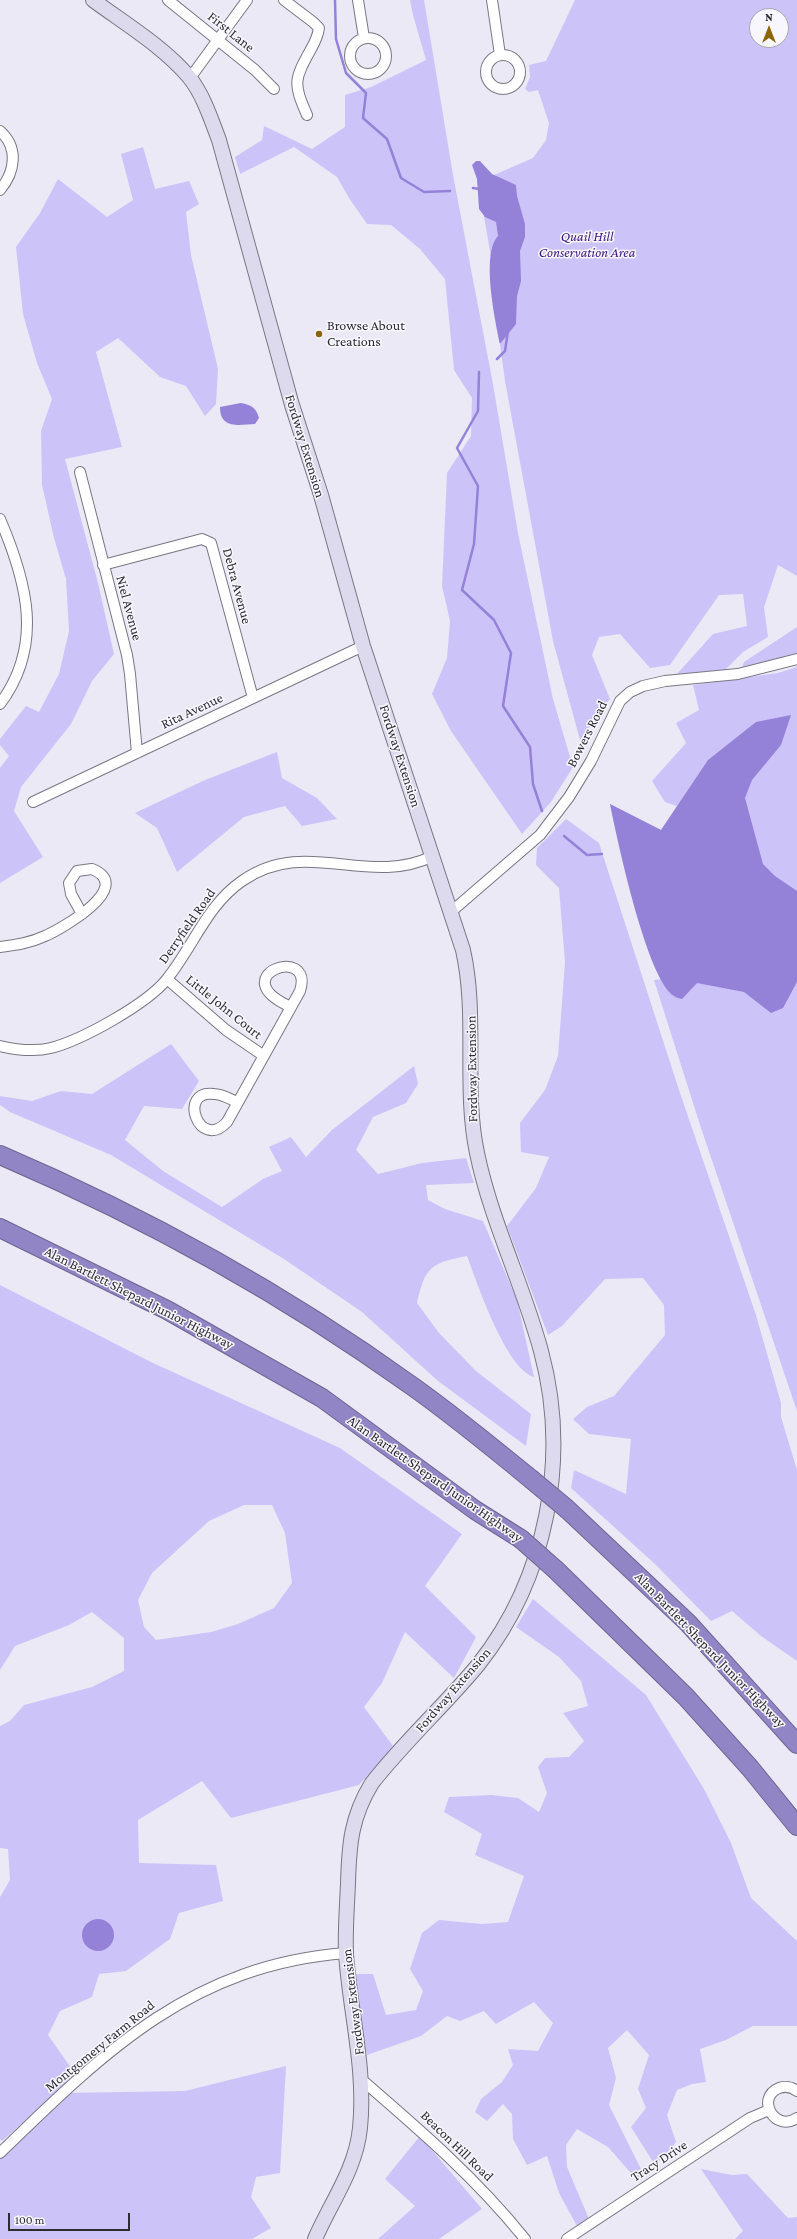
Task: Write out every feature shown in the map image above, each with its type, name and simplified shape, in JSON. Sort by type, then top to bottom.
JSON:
[{"type":"highway","name":"Alan Bartlett Shepard Junior Highway","points":[[0,1155],[89,1195],[155,1228],[290,1305],[412,1386],[531,1478],[567,1509],[683,1618],[748,1687],[797,1744]]},
{"type":"highway","name":"Alan Bartlett Shepard Junior Highway","points":[[0,1228],[167,1310],[315,1394],[469,1505],[521,1539],[556,1570],[686,1697],[750,1768],[797,1826]]},
{"type":"street","name":"Fordway Extension","points":[[93,0],[169,57],[190,78],[204,104],[219,140],[292,406],[364,646],[452,911],[463,950],[470,992],[470,1096],[476,1152],[494,1216],[533,1323],[546,1369],[554,1434],[552,1482],[544,1528],[535,1559],[506,1624],[474,1668],[384,1768],[362,1799],[352,1826],[346,1953],[362,2080],[360,2129],[355,2156],[315,2239]]},
{"type":"street","name":"First Lane","points":[[168,0],[255,70],[274,89]]},
{"type":"street","points":[[190,78],[247,0]]},
{"type":"street","points":[[284,0],[313,22],[318,28],[317,37],[300,69],[297,81],[298,93],[308,115]]},
{"type":"street","points":[[358,0],[364,38]]},
{"type":"street","points":[[492,0],[500,55]]},
{"type":"street","points":[[0,131],[9,141],[14,160],[10,177],[0,190]]},
{"type":"street","name":"Niel Avenue","points":[[80,472],[130,674],[137,753]]},
{"type":"street","points":[[0,519],[20,568],[27,619],[25,644],[19,669],[8,693],[0,704]]},
{"type":"street","name":"Debra Avenue","points":[[103,565],[202,539],[211,543],[253,698]]},
{"type":"street","name":"Rita Avenue","points":[[34,802],[364,646]]},
{"type":"street","name":"Bowers Road","points":[[452,911],[540,835],[570,797],[591,760],[620,701],[630,692],[643,686],[666,681],[738,674],[797,659]]},
{"type":"street","name":"Derryfield Road","points":[[0,1046],[25,1050],[50,1048],[63,1045],[123,1013],[152,994],[167,979],[216,906],[233,888],[260,871],[278,865],[305,861],[373,869],[392,868],[412,865],[433,856]]},
{"type":"street","points":[[0,947],[25,943],[44,936],[82,914]]},
{"type":"street","name":"Little John Court","points":[[167,979],[226,1030],[264,1056]]},
{"type":"street","points":[[237,1102],[291,1007]]},
{"type":"street","name":"Montgomery Farm Road","points":[[0,2153],[86,2072],[137,2031],[176,2004],[210,1987],[245,1974],[291,1961],[346,1953]]},
{"type":"street","name":"Beacon Hill Road","points":[[362,2080],[444,2151],[492,2200],[525,2239]]},
{"type":"street","points":[[797,2091],[788,2087],[776,2089],[769,2098],[769,2110],[775,2119],[782,2122],[789,2122],[797,2118]]},
{"type":"street","name":"Tracy Drive","points":[[567,2239],[750,2118],[769,2110]]},
{"type":"green space","points":[[410,0],[424,0],[453,175],[493,384],[518,533],[553,699],[573,767],[551,802],[522,834],[451,731],[432,694],[447,658],[450,621],[442,586],[447,473],[471,436],[472,398],[454,370],[445,279],[420,249],[391,225],[367,224],[337,177],[294,147],[240,174],[235,157],[262,140],[264,126],[312,149],[345,127],[345,95],[371,87],[426,60]]},
{"type":"green space","name":"Quail Hill Conservation Area","points":[[575,0],[797,0],[797,576],[778,565],[764,607],[768,637],[743,652],[724,671],[676,675],[713,634],[747,626],[743,594],[719,595],[670,665],[650,668],[620,634],[599,637],[592,655],[610,699],[580,740],[553,641],[505,381],[500,344],[505,337],[478,182],[533,158],[546,140],[549,123],[538,90],[529,92],[525,89],[530,77],[529,65],[546,61]]},
{"type":"green space","points":[[143,147],[155,189],[189,181],[199,204],[186,212],[191,255],[218,369],[216,404],[205,416],[186,386],[160,377],[118,338],[96,352],[122,447],[65,459],[98,583],[114,654],[92,681],[71,724],[21,787],[14,811],[43,857],[0,883],[0,768],[9,756],[0,745],[0,739],[26,706],[39,712],[59,674],[69,631],[66,579],[54,538],[42,485],[41,431],[52,399],[37,363],[23,314],[16,247],[40,213],[58,179],[107,217],[133,200],[121,154]]},
{"type":"green space","points":[[797,627],[797,654],[742,667],[744,662]]},
{"type":"green space","points":[[797,667],[797,1411],[700,1125],[654,980],[661,979],[652,958],[631,893],[610,804],[661,830],[677,806],[665,802],[652,781],[686,743],[676,723],[699,710],[693,685],[778,673]]},
{"type":"green space","points":[[277,752],[282,778],[317,798],[337,819],[302,826],[285,806],[244,817],[177,872],[157,828],[135,813],[205,780]]},
{"type":"green space","points":[[566,819],[599,843],[680,1093],[756,1315],[781,1403],[781,1417],[797,1470],[797,1661],[761,1636],[732,1611],[711,1621],[656,1565],[571,1488],[574,1470],[626,1494],[631,1439],[589,1434],[573,1419],[587,1407],[614,1396],[665,1335],[664,1305],[643,1278],[605,1279],[562,1326],[548,1335],[507,1226],[536,1188],[549,1157],[521,1152],[520,1123],[545,1090],[558,1056],[565,962],[559,888],[536,865],[537,848]]},
{"type":"green space","points":[[171,1044],[199,1081],[182,1109],[144,1106],[125,1140],[163,1171],[222,1207],[263,1179],[282,1171],[269,1147],[291,1137],[306,1157],[332,1130],[414,1066],[418,1084],[406,1103],[373,1117],[356,1150],[378,1174],[422,1163],[466,1158],[474,1183],[426,1185],[428,1200],[445,1209],[483,1221],[517,1300],[534,1377],[523,1371],[513,1359],[503,1342],[485,1304],[467,1256],[446,1261],[432,1268],[423,1281],[417,1303],[439,1333],[476,1371],[531,1414],[526,1446],[438,1381],[362,1312],[284,1259],[111,1155],[10,1112],[0,1105],[0,1096],[32,1101],[61,1091],[92,1094]]},
{"type":"green space","points":[[0,1285],[153,1363],[340,1448],[462,1534],[425,1586],[476,1637],[454,1678],[405,1632],[382,1683],[364,1707],[393,1746],[359,1785],[231,1818],[202,1781],[138,1820],[139,1863],[216,1865],[223,1901],[179,1913],[170,1939],[126,1971],[99,1974],[92,1997],[60,2011],[48,2035],[76,2075],[2,2141],[0,2139],[0,1897],[10,1880],[8,1849],[0,1848],[0,1726],[10,1721],[24,1705],[92,1687],[124,1671],[124,1638],[92,1612],[69,1625],[15,1646],[0,1670]],"holes":[[[244,1505],[272,1505],[285,1533],[292,1583],[274,1608],[238,1624],[211,1632],[156,1640],[144,1627],[138,1600],[152,1573],[209,1521]]]},
{"type":"green space","points":[[533,1599],[646,1695],[704,1789],[731,1843],[751,1898],[797,1941],[797,2026],[753,2026],[726,2040],[700,2049],[706,2082],[692,2084],[677,2090],[667,2115],[676,2142],[668,2153],[655,2165],[631,2127],[646,2108],[638,2089],[649,2055],[627,2030],[608,2048],[616,2078],[609,2105],[645,2177],[638,2181],[608,2147],[577,2129],[566,2145],[567,2167],[589,2219],[577,2226],[559,2193],[547,2156],[527,2165],[513,2139],[512,2114],[503,2104],[487,2121],[475,2112],[481,2099],[502,2082],[513,2065],[508,2049],[538,2051],[553,2023],[534,2002],[496,2024],[484,2011],[460,2021],[447,2016],[421,2036],[367,2055],[352,1974],[373,1974],[386,2015],[416,2010],[423,1991],[410,1969],[422,1933],[439,1920],[482,1924],[508,1922],[524,1876],[475,1855],[482,1834],[444,1812],[449,1797],[491,1795],[518,1798],[539,1812],[547,1793],[538,1767],[545,1758],[569,1757],[584,1741],[563,1713],[588,1706],[581,1681],[559,1657],[516,1627]]},
{"type":"green space","points":[[286,2066],[280,2173],[256,2177],[251,2197],[271,2228],[252,2239],[0,2239],[0,2153],[63,2093],[185,2091]]},
{"type":"green space","points":[[420,2136],[482,2209],[439,2239],[378,2239],[415,2206],[385,2179]]},
{"type":"green space","points":[[701,2169],[732,2175],[747,2174],[788,2218],[797,2217],[797,2239],[735,2239],[743,2231]]},
{"type":"shaded area","points":[[476,161],[480,161],[492,174],[516,185],[517,196],[525,224],[525,237],[520,251],[521,281],[517,296],[516,324],[500,344],[495,319],[490,271],[490,257],[493,245],[498,236],[496,222],[485,217],[479,209],[477,179],[472,165]]},
{"type":"shaded area","points":[[241,403],[255,409],[259,418],[255,424],[236,425],[223,419],[220,407]]},
{"type":"shaded area","points":[[791,715],[781,745],[752,780],[745,798],[763,864],[775,876],[797,891],[797,982],[783,1008],[771,1013],[744,992],[697,983],[682,999],[676,997],[664,985],[644,937],[626,876],[610,804],[661,830],[708,760],[756,722]]},
{"type":"shaded area","points":[[98,1919],[107,1922],[111,1926],[114,1935],[111,1944],[107,1948],[98,1951],[89,1948],[85,1944],[82,1935],[85,1926],[89,1922]]},
{"type":"waterway","points":[[335,0],[336,39],[346,73],[366,93],[363,118],[387,139],[401,178],[424,192],[450,191]]},
{"type":"waterway","points":[[473,188],[479,189]]},
{"type":"waterway","points":[[497,359],[505,351],[508,331]]},
{"type":"waterway","points":[[479,372],[478,411],[457,448],[478,486],[474,544],[462,590],[494,620],[511,653],[503,706],[530,747],[533,784],[542,811]]},
{"type":"waterway","points":[[564,836],[587,855],[602,854]]},
{"type":"place","name":"Browse About Creations","points":[[319,334]]}]
